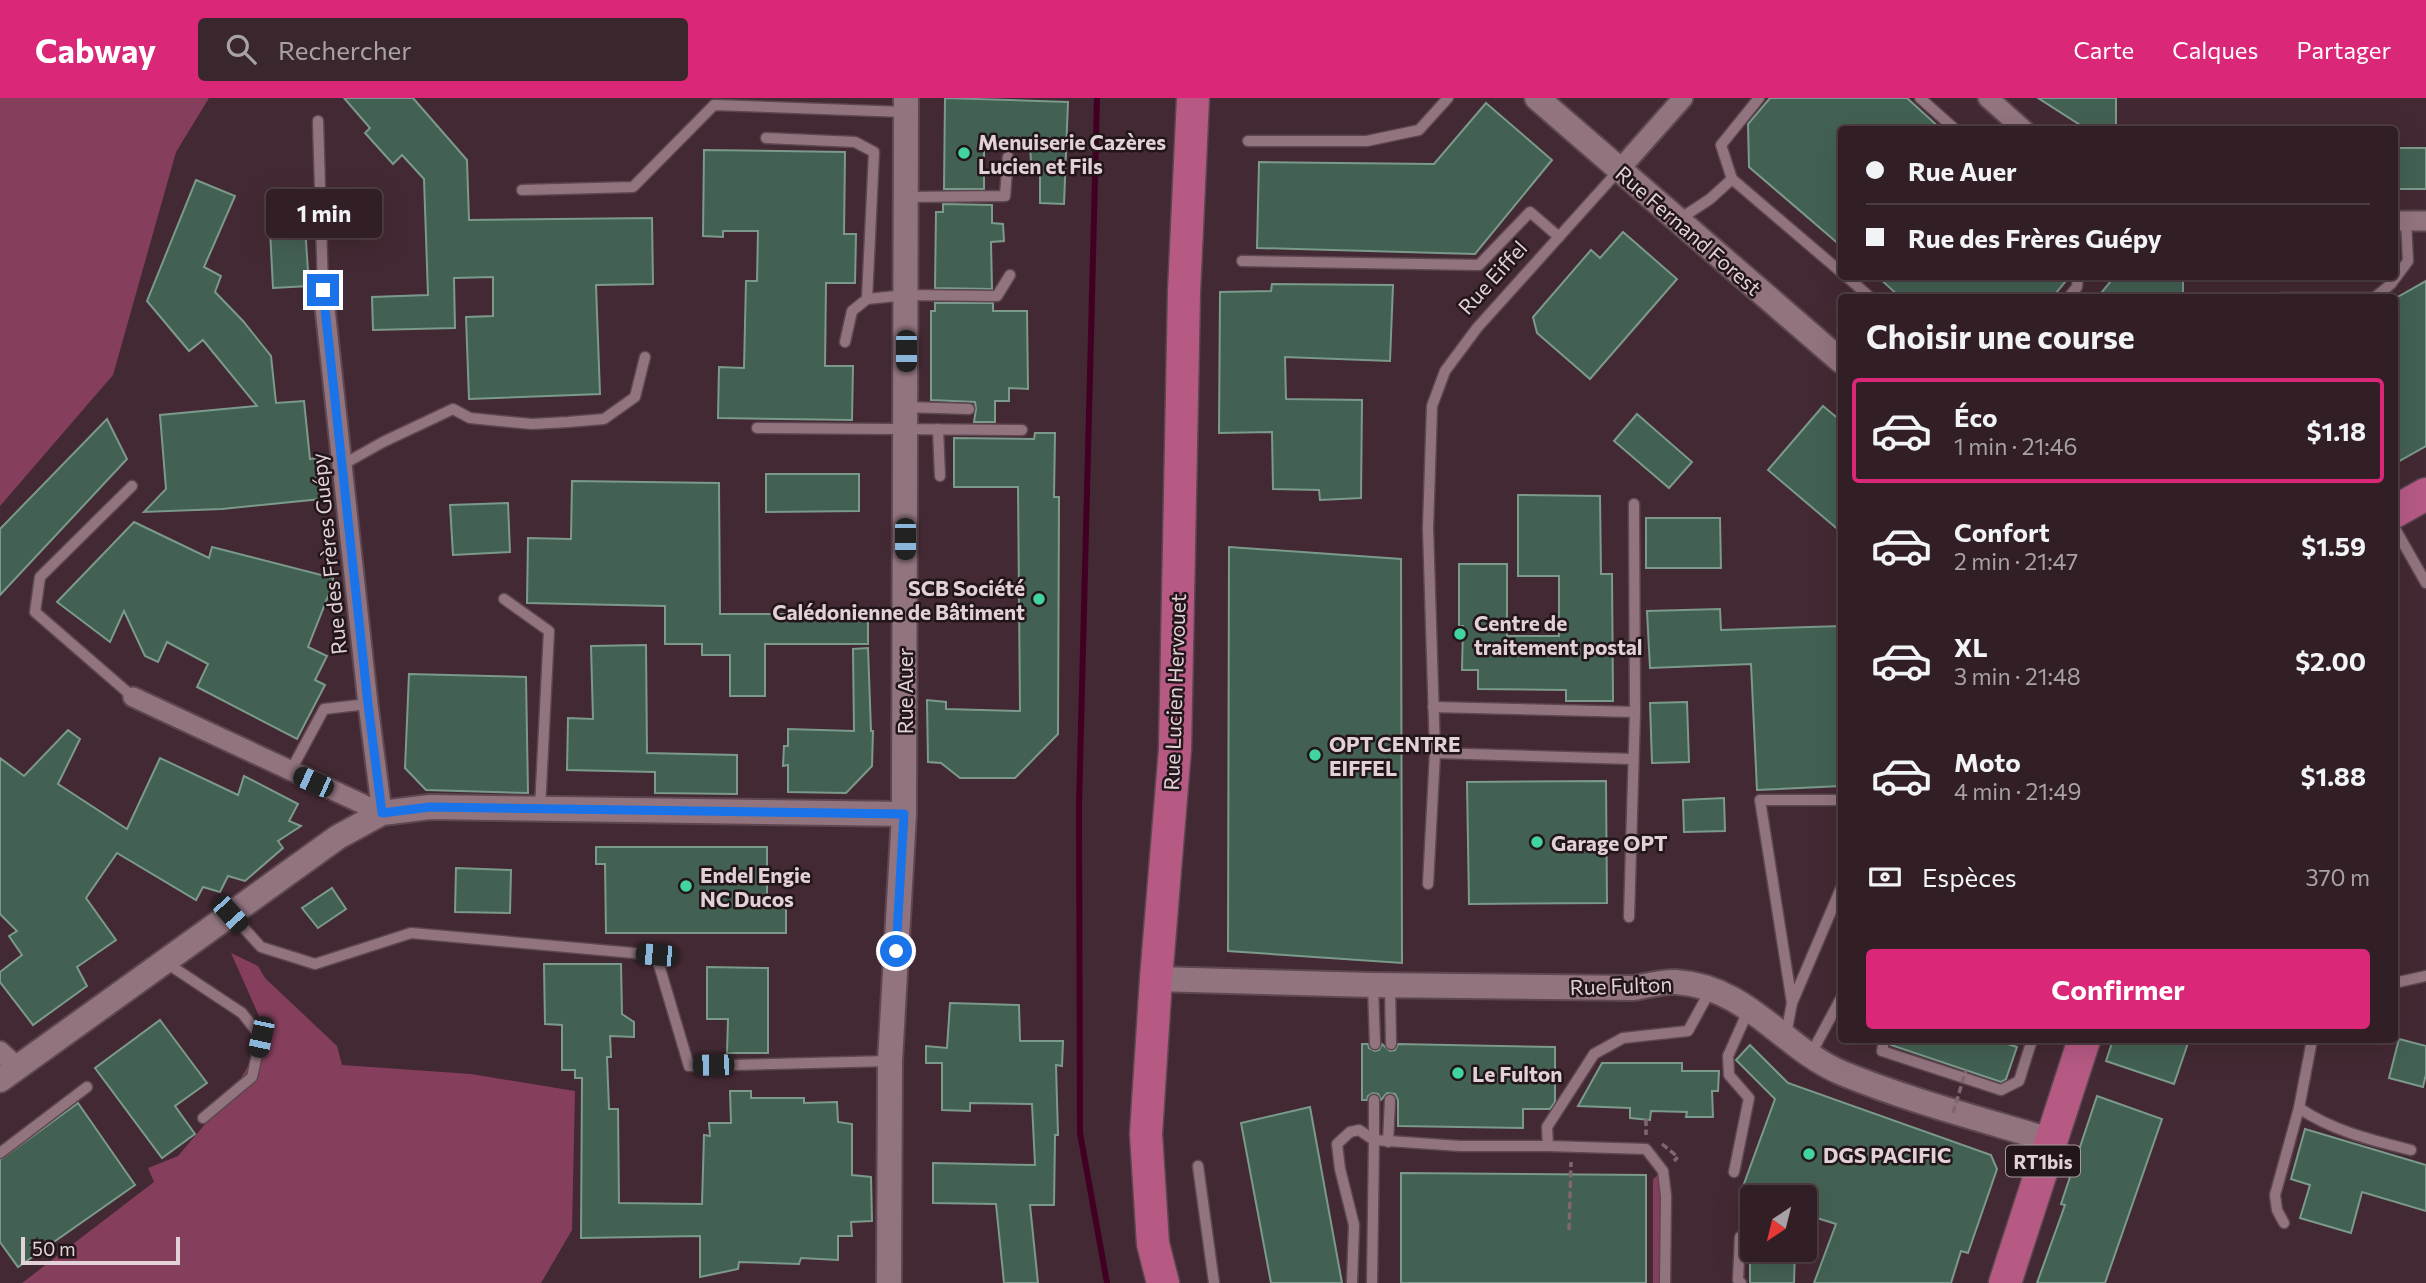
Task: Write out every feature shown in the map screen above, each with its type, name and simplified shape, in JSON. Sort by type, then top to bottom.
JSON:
[{"type":"main road","name":"Rue Lucien Hervouet","points":[[1163,1283],[1153,1244],[1146,1134],[1175,749],[1184,292],[1193,98]]},
{"type":"main road","points":[[2398,510],[2426,494]]},
{"type":"main road","name":"RT1bis","points":[[2005,1283],[2083,1043]]},
{"type":"street","name":"Rue Eiffel","points":[[1620,169],[1684,98]]},
{"type":"street","points":[[1988,98],[2020,126]]},
{"type":"street","name":"Rue Fernand Forest","points":[[1546,101],[1677,220],[1838,358]]},
{"type":"street","name":"Rue Auer","points":[[889,1283],[890,1061],[904,814],[905,105]]},
{"type":"street","points":[[2400,221],[2426,221]]},
{"type":"street","name":"Rue des Frères Guépy","points":[[323,290],[382,813]]},
{"type":"street","points":[[133,697],[382,813]]},
{"type":"street","points":[[6,1066],[164,961],[338,837],[382,813],[430,807],[904,814]]},
{"type":"street","name":"Rue Fulton","points":[[1156,979],[1634,988],[1675,982],[1711,988],[1749,1007],[1785,1038],[1840,1072],[1953,1113],[2050,1140]]},
{"type":"lane","points":[[1248,141],[1367,141],[1419,130],[1448,98]]},
{"type":"lane","points":[[1759,98],[1721,145],[1732,179],[1838,269]]},
{"type":"lane","points":[[1920,98],[1952,126]]},
{"type":"lane","points":[[522,190],[633,187],[714,105],[905,105]]},
{"type":"lane","points":[[317,121],[323,290]]},
{"type":"lane","points":[[766,138],[855,142],[874,152],[867,299]]},
{"type":"lane","points":[[905,197],[1005,196],[1008,158]]},
{"type":"lane","name":"Rue Eiffel","points":[[1427,884],[1434,754],[1428,528],[1432,406],[1444,371],[1477,328],[1620,169]]},
{"type":"lane","points":[[1677,220],[1710,199],[1732,179]]},
{"type":"lane","points":[[1242,261],[1479,265],[1530,212],[1559,237]]},
{"type":"lane","points":[[2398,275],[2408,261],[2400,221]]},
{"type":"lane","points":[[845,341],[852,312],[867,299],[906,295],[998,296],[1010,275]]},
{"type":"lane","points":[[1851,280],[1866,294]]},
{"type":"lane","points":[[2377,294],[2394,280]]},
{"type":"lane","points":[[342,465],[453,409],[470,418],[521,423],[604,419],[635,397],[645,357]]},
{"type":"lane","points":[[757,428],[906,418],[969,409]]},
{"type":"lane","points":[[906,418],[938,429],[1022,430]]},
{"type":"lane","points":[[938,429],[940,476]]},
{"type":"lane","points":[[132,486],[40,576],[35,612],[133,697]]},
{"type":"lane","points":[[1629,917],[1635,712],[1634,504]]},
{"type":"lane","points":[[2398,534],[2426,583]]},
{"type":"lane","points":[[504,598],[549,631],[540,809]]},
{"type":"lane","points":[[290,772],[324,709],[368,704]]},
{"type":"lane","points":[[1433,707],[1635,712]]},
{"type":"lane","points":[[1434,754],[1632,759]]},
{"type":"lane","points":[[1792,1003],[1760,800],[1838,800]]},
{"type":"lane","points":[[1785,1038],[1792,1003],[1838,895]]},
{"type":"lane","points":[[230,914],[261,947],[315,964],[411,933],[656,955],[689,1066],[890,1061]]},
{"type":"lane","points":[[164,961],[242,1013],[261,1037],[252,1077],[203,1118]]},
{"type":"lane","points":[[2398,982],[2426,976]]},
{"type":"lane","points":[[1375,1044],[1382,985]]},
{"type":"lane","points":[[1382,985],[1391,1044]]},
{"type":"lane","points":[[1548,1146],[1548,1127],[1594,1054],[1623,1038],[1688,1031],[1711,988]]},
{"type":"lane","points":[[1810,1054],[1838,1003]]},
{"type":"lane","points":[[1734,1172],[1749,1098],[1729,1075],[1728,1056],[1749,1007]]},
{"type":"lane","points":[[1883,1043],[1882,1051],[2000,1090],[2019,1081],[2031,1043]]},
{"type":"lane","points":[[2284,1223],[2277,1210],[2275,1195],[2299,1108],[2311,1043]]},
{"type":"lane","points":[[0,1153],[87,1087]]},
{"type":"lane","points":[[1372,1283],[1374,1100]]},
{"type":"lane","points":[[1388,1142],[1390,1100]]},
{"type":"lane","points":[[2299,1108],[2319,1122],[2411,1150]]},
{"type":"lane","points":[[1352,1283],[1354,1225],[1340,1169],[1337,1144],[1350,1132],[1359,1130],[1374,1140],[1388,1142],[1646,1149],[1663,1171],[1665,1283]]},
{"type":"lane","points":[[1198,1166],[1214,1283]]},
{"type":"lane","points":[[1740,1237],[1738,1279],[1741,1283]]},
{"type":"path","points":[[1953,1113],[1966,1070]]},
{"type":"path","points":[[1569,1230],[1571,1146]]},
{"type":"shaded area","points":[[0,98],[209,98],[176,152],[113,375],[0,506]]},
{"type":"shaded area","points":[[231,953],[258,966],[265,978],[337,1046],[342,1065],[471,1074],[575,1091],[572,1230],[541,1283],[22,1283],[154,1182],[148,1168],[178,1156],[234,1090],[267,1034]]},
{"type":"shaded area","points":[[1663,1171],[1665,1283],[1653,1283],[1653,1179]]},
{"type":"building","points":[[344,98],[413,98],[467,160],[469,220],[652,218],[653,284],[596,285],[600,394],[469,399],[466,317],[493,316],[493,277],[454,278],[455,328],[373,330],[372,297],[428,295],[424,179],[402,155],[393,164],[365,133],[370,128]]},
{"type":"building","name":"Menuiserie Cazères Lucien et Fils","points":[[945,98],[1068,102],[1064,204],[1040,203],[1040,163],[1031,162],[1030,144],[984,142],[984,189],[944,189]]},
{"type":"building","points":[[1770,98],[1907,98],[1938,126],[1838,126],[1838,243],[1749,167],[1748,124]]},
{"type":"building","points":[[2038,98],[2116,98],[2116,126],[2082,126]]},
{"type":"building","points":[[1486,103],[1552,160],[1475,254],[1257,248],[1259,162],[1434,164]]},
{"type":"building","points":[[2398,148],[2426,148],[2426,189],[2398,189]]},
{"type":"building","points":[[704,150],[845,152],[844,234],[856,234],[855,283],[826,283],[825,366],[853,366],[852,420],[718,418],[719,367],[744,368],[746,281],[757,281],[758,231],[723,231],[723,237],[703,236]]},
{"type":"building","points":[[196,180],[235,196],[204,267],[221,276],[215,292],[271,356],[276,403],[304,401],[310,459],[317,458],[321,499],[222,509],[144,512],[166,489],[160,415],[257,406],[203,340],[189,351],[147,301]]},
{"type":"building","points":[[303,196],[309,286],[273,288],[270,230],[281,230],[279,198]]},
{"type":"building","points":[[943,204],[992,205],[992,223],[1003,224],[1004,241],[991,242],[992,289],[935,288],[936,212],[943,212]]},
{"type":"building","points":[[1623,232],[1677,279],[1590,379],[1537,333],[1533,317],[1591,250],[1600,258]]},
{"type":"building","points":[[1881,280],[2067,280],[2055,294],[1897,294]]},
{"type":"building","points":[[2112,280],[2183,280],[2183,294],[2100,294]]},
{"type":"building","points":[[2426,281],[2426,446],[2398,462],[2398,297]]},
{"type":"building","points":[[1272,284],[1393,285],[1390,361],[1285,357],[1286,399],[1362,400],[1361,498],[1320,500],[1319,490],[1273,489],[1272,432],[1219,433],[1220,292],[1271,291]]},
{"type":"building","points":[[935,303],[993,303],[993,311],[1027,311],[1028,389],[1009,388],[1009,401],[995,401],[995,422],[974,422],[975,402],[931,400],[931,311],[935,311]]},
{"type":"building","points":[[1823,406],[1838,418],[1838,529],[1768,470]]},
{"type":"building","points":[[1637,414],[1692,462],[1669,488],[1614,441]]},
{"type":"building","points":[[107,419],[127,459],[0,595],[0,529]]},
{"type":"building","name":"SCB Société Calédonienne de Bâtiment","points":[[1035,433],[1055,433],[1054,497],[1059,497],[1058,734],[1015,778],[960,778],[941,763],[928,762],[927,700],[946,702],[946,709],[1020,711],[1018,487],[954,487],[954,438],[1034,439]]},
{"type":"building","points":[[766,474],[859,474],[859,511],[766,512]]},
{"type":"building","points":[[572,481],[719,483],[720,614],[868,614],[868,644],[765,644],[765,696],[730,696],[730,655],[702,655],[702,644],[665,644],[665,606],[527,603],[528,538],[571,539]]},
{"type":"building","points":[[1518,495],[1600,496],[1601,574],[1612,574],[1613,701],[1566,701],[1566,690],[1478,689],[1478,670],[1462,670],[1463,626],[1459,626],[1459,564],[1507,564],[1507,636],[1559,636],[1559,576],[1518,576]]},
{"type":"building","points":[[508,503],[510,552],[453,555],[450,505]]},
{"type":"building","points":[[1646,518],[1720,518],[1721,568],[1646,568]]},
{"type":"building","points":[[134,522],[209,558],[212,547],[333,578],[333,595],[329,594],[308,647],[327,656],[315,680],[325,685],[297,739],[197,687],[208,664],[167,642],[158,662],[145,656],[124,611],[110,642],[57,602]]},
{"type":"building","name":"OPT CENTRE EIFFEL","points":[[1229,547],[1401,559],[1402,963],[1228,951]]},
{"type":"building","points":[[1720,609],[1721,630],[1838,626],[1838,786],[1757,790],[1751,664],[1650,668],[1647,611]]},
{"type":"building","points":[[646,645],[647,753],[737,755],[737,794],[655,793],[655,772],[567,770],[568,718],[593,719],[591,646]]},
{"type":"building","points":[[868,648],[873,731],[872,766],[846,793],[788,792],[788,765],[783,766],[784,746],[788,746],[788,729],[854,731],[853,649]]},
{"type":"building","points":[[409,674],[526,677],[528,793],[426,790],[405,768]]},
{"type":"building","points":[[1687,702],[1689,762],[1652,763],[1650,703]]},
{"type":"building","points":[[68,730],[80,739],[58,784],[127,829],[160,758],[238,795],[244,776],[298,804],[289,821],[301,826],[278,841],[283,848],[245,881],[228,876],[220,892],[203,887],[196,900],[117,853],[86,898],[116,940],[77,967],[87,986],[33,1025],[0,982],[0,972],[22,955],[9,936],[17,931],[0,914],[0,758],[24,776]]},
{"type":"building","name":"Garage OPT","points":[[1606,781],[1607,903],[1469,904],[1467,782]]},
{"type":"building","points":[[1724,798],[1725,831],[1684,832],[1683,800]]},
{"type":"building","name":"Endel Engie NC Ducos","points":[[596,847],[767,847],[767,907],[786,907],[786,933],[606,933],[605,864],[596,864]]},
{"type":"building","points":[[456,868],[511,870],[510,913],[455,912]]},
{"type":"building","points":[[332,888],[346,909],[318,928],[302,908]]},
{"type":"building","points":[[544,964],[621,964],[622,1014],[634,1022],[634,1037],[610,1036],[611,1057],[607,1057],[609,1109],[618,1109],[619,1203],[702,1204],[704,1135],[710,1136],[709,1123],[731,1123],[730,1091],[751,1091],[751,1098],[804,1098],[804,1103],[837,1102],[838,1122],[852,1124],[852,1175],[871,1177],[872,1221],[851,1222],[852,1236],[838,1236],[838,1260],[801,1258],[799,1264],[739,1262],[738,1269],[700,1277],[700,1236],[581,1238],[582,1078],[575,1078],[575,1070],[562,1070],[562,1025],[545,1024]]},
{"type":"building","name":"Endel Engie NC Ducos","points":[[707,967],[768,968],[768,1053],[727,1053],[728,1019],[707,1019]]},
{"type":"building","points":[[950,1003],[1019,1005],[1020,1041],[1063,1041],[1062,1066],[1056,1065],[1058,1135],[1055,1135],[1054,1205],[1030,1205],[1038,1283],[1004,1283],[996,1204],[933,1203],[933,1163],[1035,1165],[1032,1104],[970,1103],[970,1111],[942,1110],[942,1063],[926,1063],[926,1046],[947,1048]]},
{"type":"building","points":[[160,1020],[207,1083],[175,1106],[195,1134],[162,1158],[95,1068]]},
{"type":"building","points":[[2399,1039],[2426,1046],[2423,1087],[2389,1078]]},
{"type":"building","points":[[2004,1043],[2017,1047],[2006,1079],[2001,1082],[1891,1045]]},
{"type":"building","points":[[2112,1043],[2188,1043],[2174,1084],[2106,1061]]},
{"type":"building","name":"Le Fulton","points":[[1362,1044],[1368,1044],[1369,1048],[1375,1051],[1379,1050],[1382,1044],[1390,1051],[1395,1050],[1398,1044],[1555,1047],[1555,1102],[1550,1109],[1523,1109],[1523,1128],[1398,1126],[1398,1100],[1395,1094],[1387,1093],[1381,1100],[1378,1094],[1373,1093],[1367,1100],[1362,1100]]},
{"type":"building","points":[[1750,1045],[1788,1083],[1991,1155],[1997,1169],[1968,1253],[1961,1251],[1951,1283],[1814,1283],[1836,1224],[1817,1218],[1817,1185],[1744,1185],[1775,1099],[1736,1060]]},
{"type":"building","points":[[1602,1063],[1682,1063],[1682,1071],[1719,1071],[1718,1091],[1712,1091],[1713,1117],[1686,1117],[1687,1112],[1651,1111],[1650,1120],[1630,1118],[1630,1108],[1578,1106]]},
{"type":"building","points":[[2097,1096],[2162,1119],[2105,1283],[2037,1283],[2065,1205],[2061,1204]]},
{"type":"building","points":[[78,1103],[135,1185],[18,1267],[0,1242],[0,1160]]},
{"type":"building","points":[[1310,1107],[1342,1283],[1271,1283],[1241,1123]]},
{"type":"building","points":[[2305,1129],[2426,1165],[2426,1211],[2362,1192],[2351,1233],[2300,1218],[2310,1185],[2291,1179]]},
{"type":"building","points":[[1401,1173],[1646,1175],[1646,1283],[1401,1283]]},
{"type":"building","points":[[1750,1262],[1795,1262],[1794,1283],[1750,1283]]},
{"type":"waterway","points":[[1097,98],[1079,806],[1080,1133],[1107,1283]]},
{"type":"place","name":"Menuiserie Cazères Lucien et Fils","points":[[964,153]]},
{"type":"place","name":"SCB Société Calédonienne de Bâtiment","points":[[1039,599]]},
{"type":"place","name":"Centre de traitement postal","points":[[1460,634]]},
{"type":"place","name":"OPT CENTRE EIFFEL","points":[[1315,755]]},
{"type":"place","name":"Garage OPT","points":[[1537,842]]},
{"type":"place","name":"Endel Engie NC Ducos","points":[[686,886]]},
{"type":"place","name":"Le Fulton","points":[[1458,1073]]},
{"type":"place","name":"DGS PACIFIC","points":[[1809,1154]]},
{"type":"route","points":[[323,290],[382,813],[430,807],[904,814],[896,951]]}]
